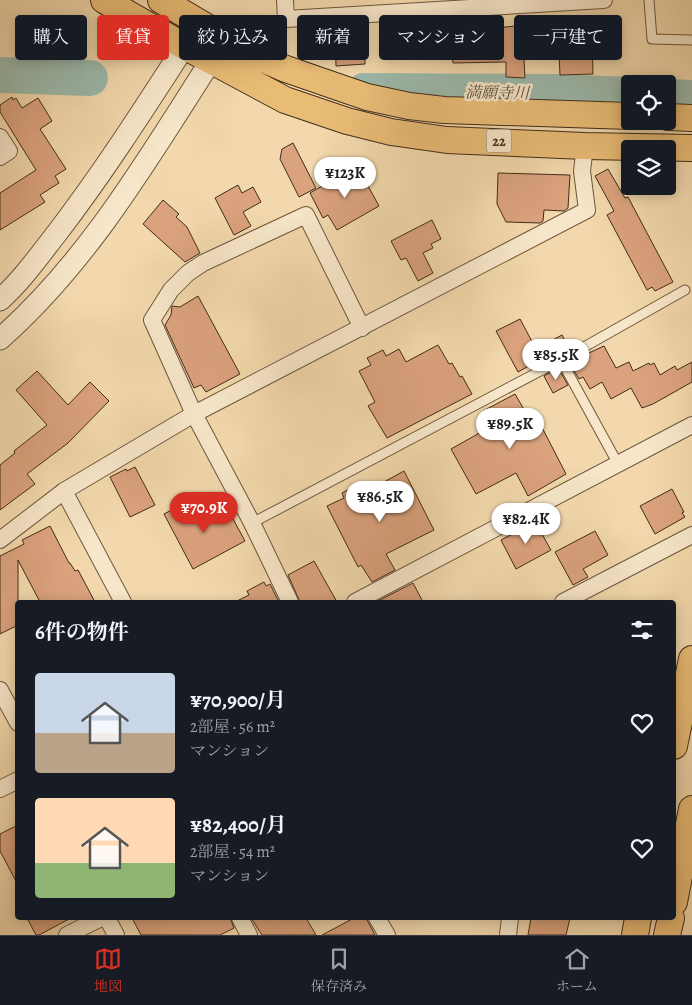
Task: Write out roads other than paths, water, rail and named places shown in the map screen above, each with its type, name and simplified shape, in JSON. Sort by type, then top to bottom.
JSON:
[{"type":"main road","name":"22","points":[[104,0],[179,43]]},
{"type":"main road","name":"22","points":[[161,0],[188,15]]},
{"type":"main road","name":"22","points":[[211,60],[285,100],[347,121],[391,132],[447,140],[692,148]]},
{"type":"main road","name":"22","points":[[265,60],[367,97],[409,106],[444,110],[621,116]]},
{"type":"main road","points":[[676,117],[692,118]]},
{"type":"main road","points":[[676,736],[692,659]]},
{"type":"main road","points":[[676,892],[692,808]]},
{"type":"main road","points":[[635,935],[638,920]]},
{"type":"main road","points":[[667,935],[671,920]]},
{"type":"street","points":[[285,0],[286,19],[604,0]]},
{"type":"street","points":[[0,300],[14,288],[81,201],[138,120],[179,54]]},
{"type":"street","points":[[0,340],[20,322],[67,272],[120,200],[211,60]]},
{"type":"street","points":[[0,137],[9,151],[0,157]]},
{"type":"street","points":[[0,540],[64,491],[194,414],[587,210],[582,171],[585,146]]},
{"type":"street","points":[[289,600],[252,523],[194,414],[152,320],[171,290],[188,273],[203,263],[306,215],[362,328]]},
{"type":"street","points":[[359,600],[692,425]]},
{"type":"street","points":[[64,491],[121,600]]},
{"type":"street","points":[[571,600],[692,535]]},
{"type":"street","points":[[0,690],[15,718]]},
{"type":"street","points":[[0,789],[15,782]]},
{"type":"street","points":[[67,935],[97,920]]},
{"type":"street","points":[[108,920],[116,935]]},
{"type":"street","points":[[241,920],[249,935]]},
{"type":"street","points":[[378,920],[387,935]]},
{"type":"street","points":[[508,935],[510,920]]},
{"type":"lane","points":[[649,0],[652,39],[692,40]]},
{"type":"lane","points":[[252,523],[561,360],[684,290]]},
{"type":"lane","points":[[561,360],[618,464]]},
{"type":"waterway","name":"満願寺川","points":[[0,75],[90,78]]},
{"type":"waterway","name":"満願寺川","points":[[364,91],[560,92],[621,95]]},
{"type":"waterway","name":"満願寺川","points":[[676,97],[692,98]]}]
